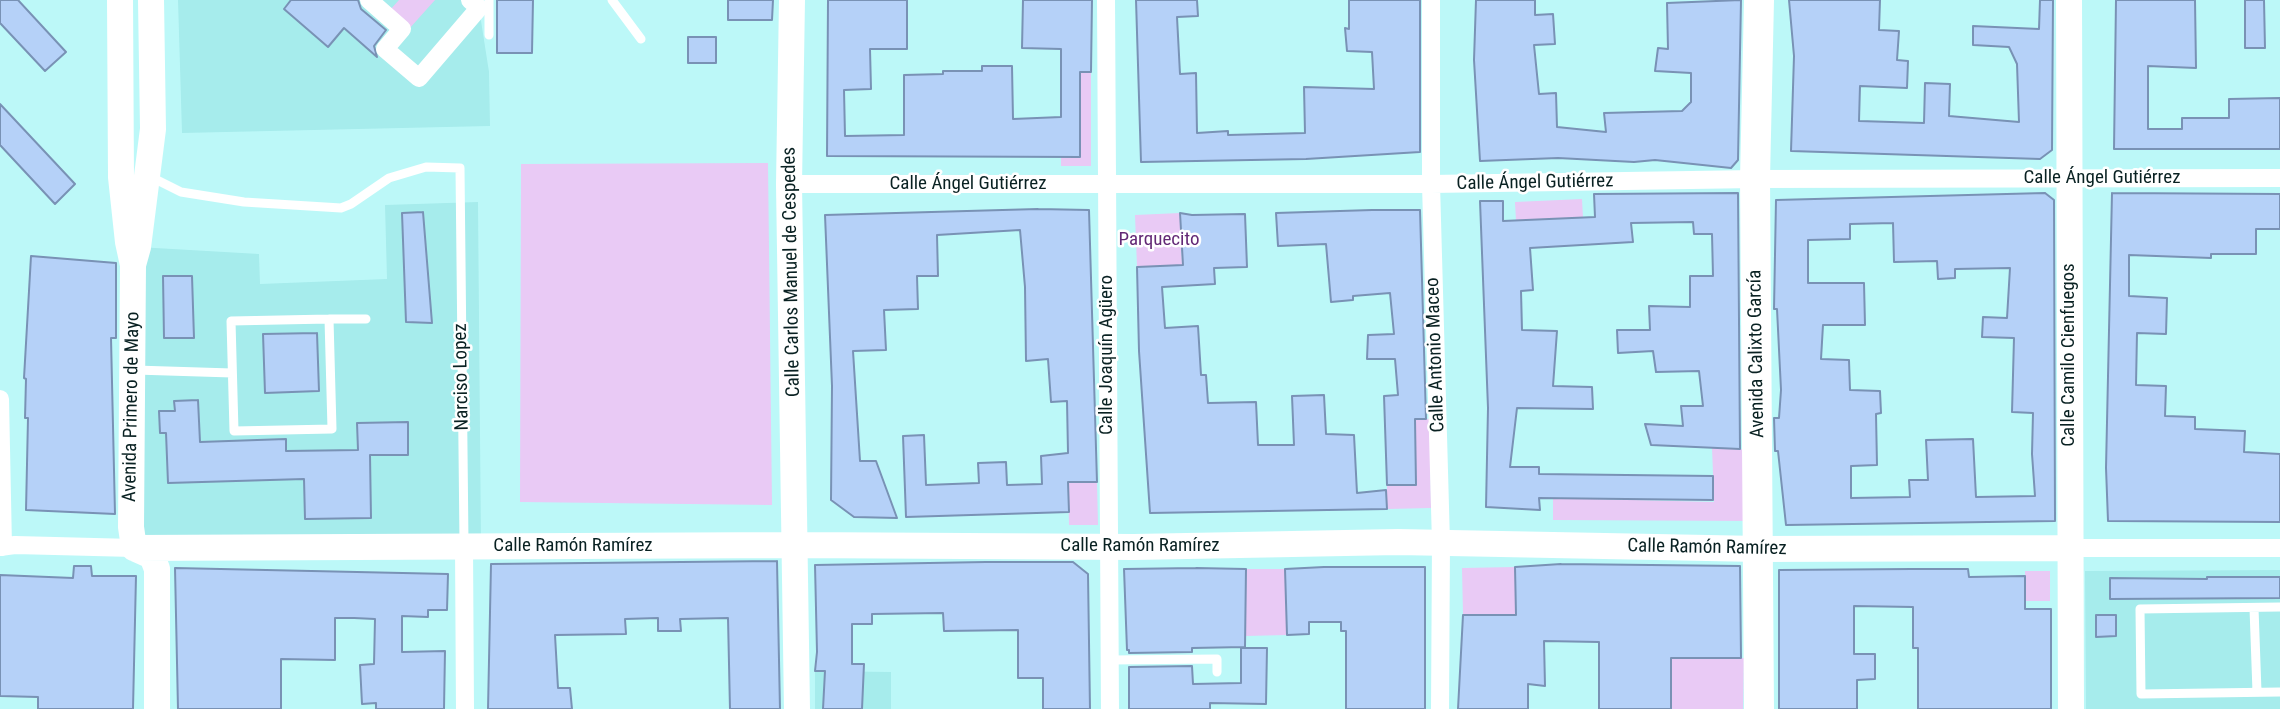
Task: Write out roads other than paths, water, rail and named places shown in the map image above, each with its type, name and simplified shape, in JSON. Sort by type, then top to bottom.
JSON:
[{"type":"main road","name":"Avenida Calixto García","points":[[1759,0],[1755,179],[1759,709]]},
{"type":"street","name":"Avenida Primero de Mayo","points":[[120,0],[121,177],[133,265],[131,527],[134,548]]},
{"type":"street","name":"Avenida Primero de Mayo","points":[[133,265],[138,247],[153,129],[151,0]]},
{"type":"street","points":[[369,0],[402,29],[385,49],[419,78],[479,8],[470,0]]},
{"type":"street","name":"Calle Carlos Manuel de Cespedes","points":[[792,0],[789,184],[797,709]]},
{"type":"street","name":"Calle Joaquín Agüero","points":[[1106,0],[1110,709]]},
{"type":"street","name":"Calle Antonio Maceo","points":[[1431,0],[1431,184],[1441,543],[1440,709]]},
{"type":"street","name":"Calle Camilo Cienfuegos","points":[[2070,0],[2071,709]]},
{"type":"street","name":"Calle Ángel Gutiérrez","points":[[789,184],[1431,184],[1755,179],[2280,178]]},
{"type":"street","points":[[0,400],[1,547]]},
{"type":"street","name":"Calle Ramón Ramírez","points":[[1,547],[1108,547],[1441,543],[1759,549],[2280,548]]},
{"type":"street","points":[[134,548],[152,556],[157,569],[157,709]]},
{"type":"street","points":[[464,548],[465,709]]},
{"type":"lane","points":[[489,0],[489,35]]},
{"type":"lane","points":[[612,0],[641,39]]},
{"type":"lane","name":"Narciso Lopez","points":[[147,175],[181,192],[244,202],[341,208],[389,178],[426,167],[460,168],[464,548]]},
{"type":"lane","points":[[329,319],[332,429],[234,431],[231,321],[329,319],[366,319]]},
{"type":"lane","points":[[133,370],[233,373]]},
{"type":"lane","points":[[2280,607],[2140,609],[2141,694],[2280,692]]},
{"type":"lane","points":[[2254,608],[2257,692]]},
{"type":"lane","points":[[1110,660],[1217,659],[1217,672]]},
{"type":"park label","name":"Parquecito","points":[[1159,240]]}]
